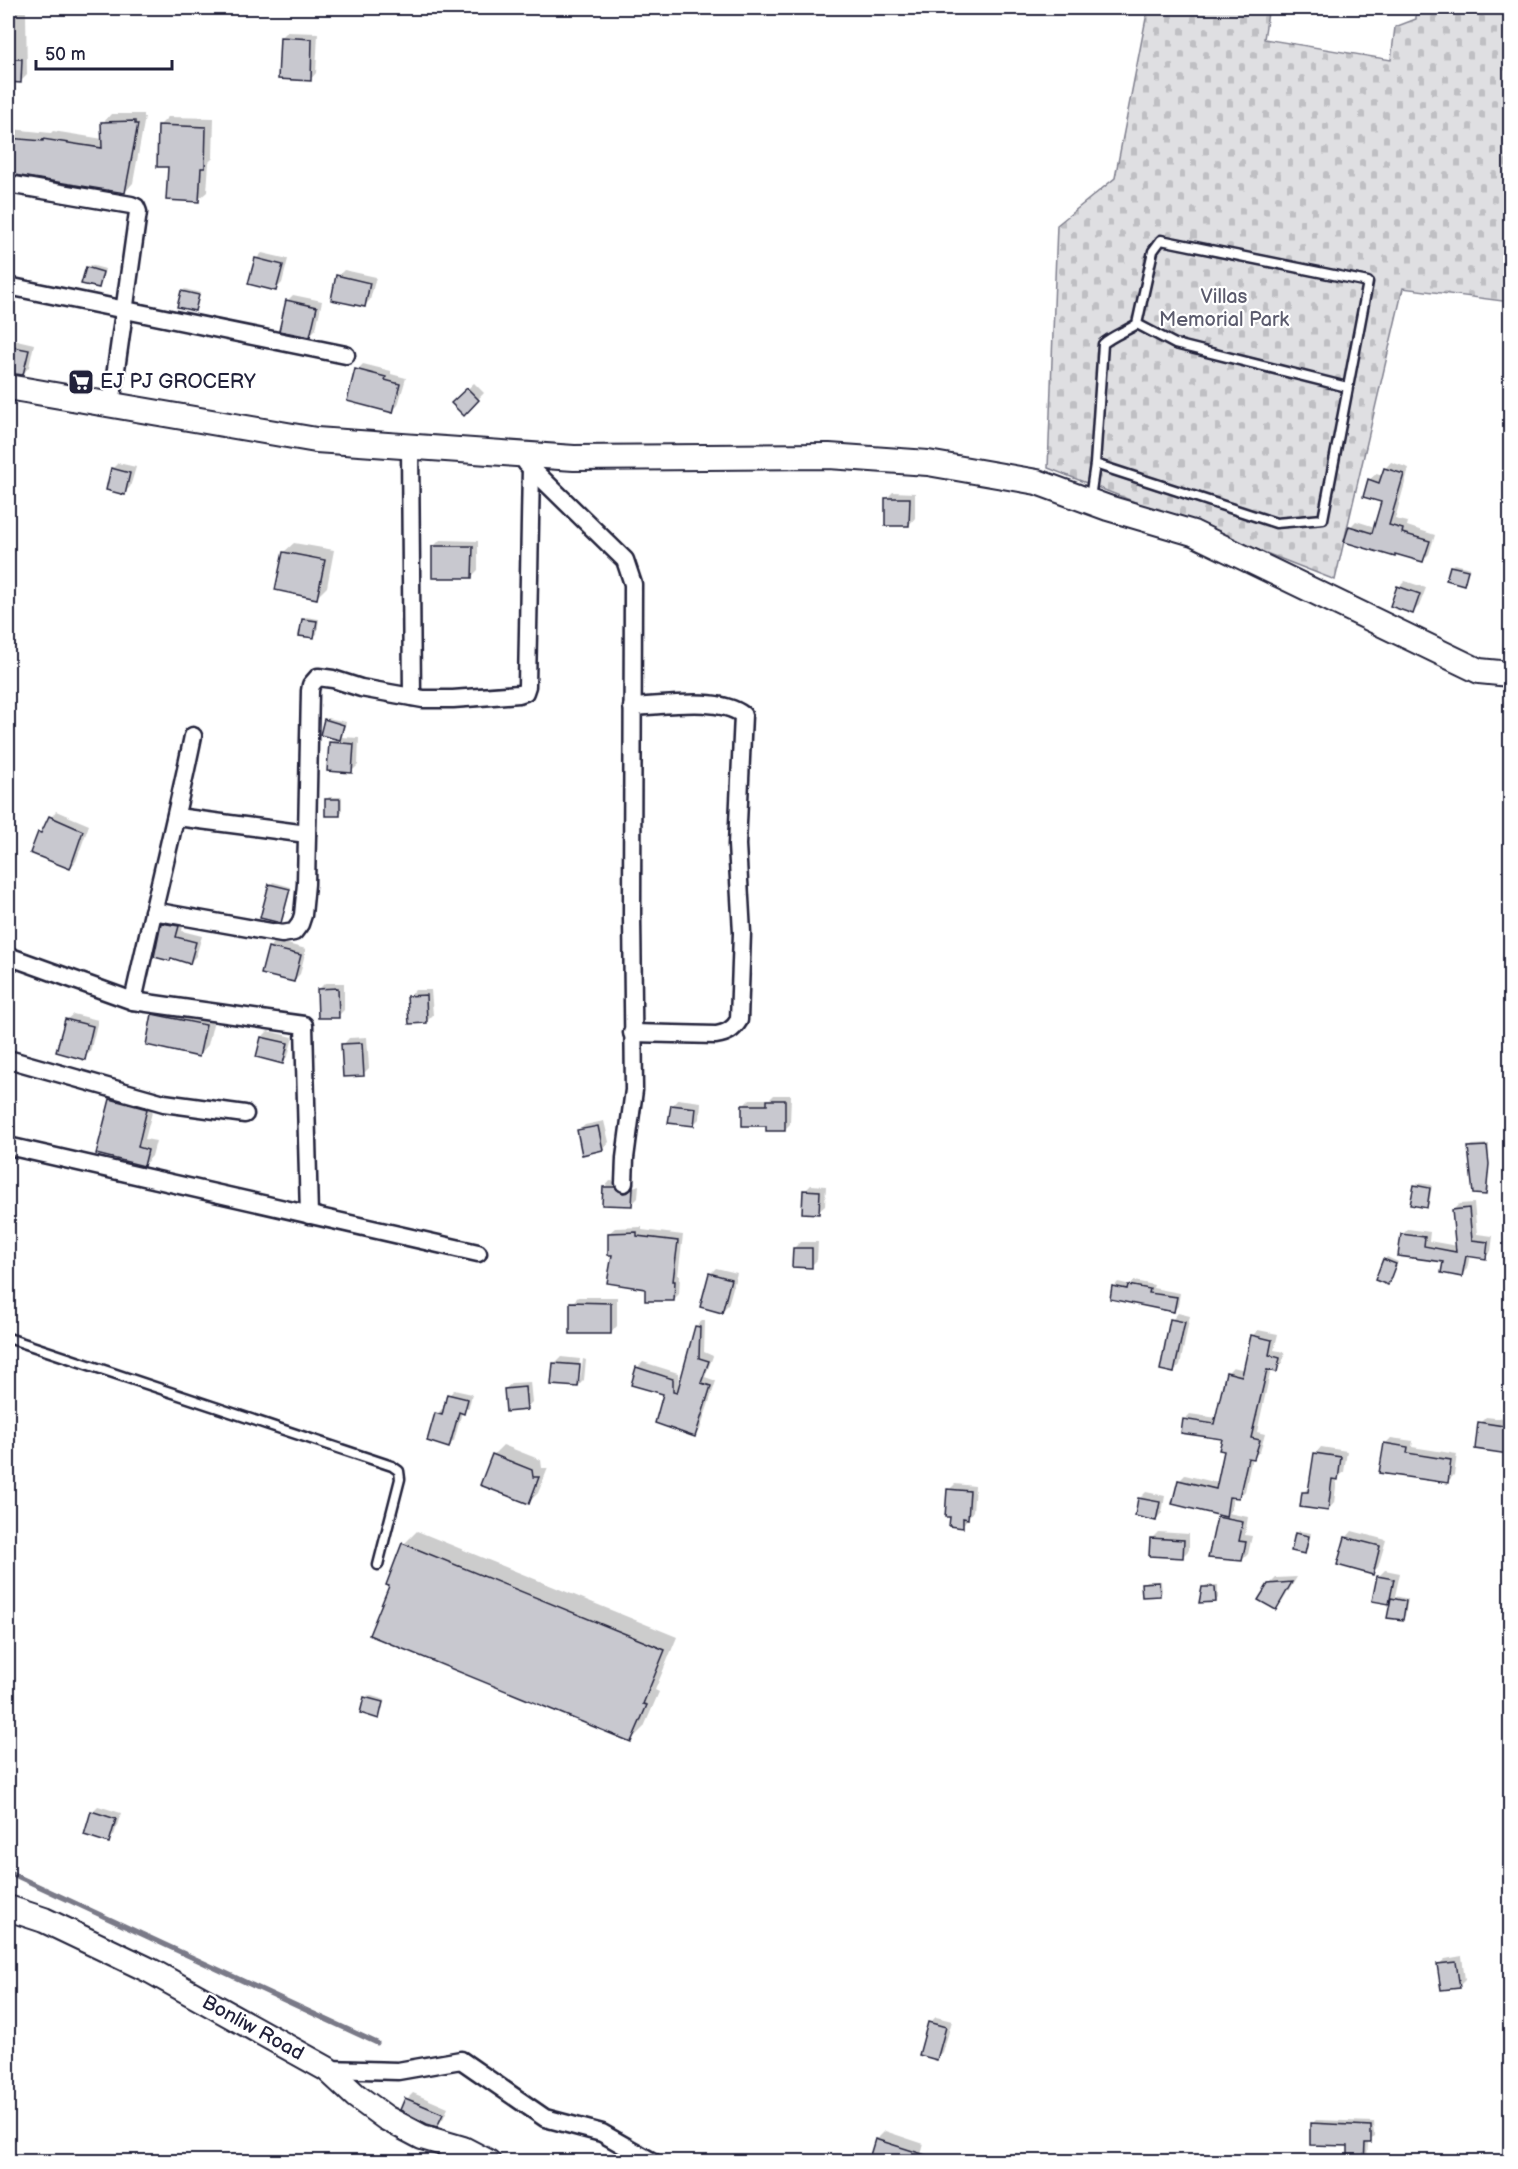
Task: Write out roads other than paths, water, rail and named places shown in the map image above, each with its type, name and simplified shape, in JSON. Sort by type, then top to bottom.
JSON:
[{"type":"street","points":[[8,184],[136,207],[138,212],[111,405]]},
{"type":"street","points":[[8,286],[346,355]]},
{"type":"street","points":[[8,387],[316,440],[410,446],[524,461],[574,458],[829,456],[928,463],[1037,482],[1089,501],[1193,533],[1479,671],[1510,674]]},
{"type":"street","points":[[410,446],[412,697]]},
{"type":"street","points":[[153,911],[282,934],[294,932],[300,924],[306,884],[310,691],[314,680],[318,677],[361,688],[412,697],[453,699],[525,692],[527,686],[524,461]]},
{"type":"street","points":[[524,461],[626,560],[633,584],[632,1033],[634,1090],[624,1183]]},
{"type":"street","points":[[632,707],[713,704],[731,708],[743,716],[737,845],[742,933],[739,1020],[728,1032],[716,1035],[632,1033]]},
{"type":"street","points":[[133,1001],[177,817],[193,736]]},
{"type":"street","points":[[177,817],[307,834]]},
{"type":"street","points":[[8,956],[133,1001],[304,1025],[309,1215]]},
{"type":"street","points":[[8,1059],[164,1103],[245,1114]]},
{"type":"street","points":[[8,1146],[478,1253]]},
{"type":"street","name":"Bonliw Road","points":[[8,1908],[44,1920],[151,1971],[327,2069],[356,2096],[386,2118],[422,2137],[463,2149],[488,2162]]},
{"type":"street","points":[[327,2069],[398,2071],[460,2060],[545,2118],[602,2133],[653,2162]]},
{"type":"lane","points":[[1089,501],[1095,464],[1103,344],[1137,324],[1153,251],[1161,240],[1368,282],[1323,519],[1276,523],[1095,464]]},
{"type":"lane","points":[[1137,324],[1175,344],[1347,387]]},
{"type":"lane","points":[[8,1338],[392,1466],[399,1471],[400,1479],[378,1565]]},
{"type":"waterway","points":[[8,1872],[377,2043]]},
{"type":"place","name":"EJ PJ GROCERY","points":[[81,382]]},
{"type":"park label","name":"Villas Memorial Park","points":[[1224,308]]}]
